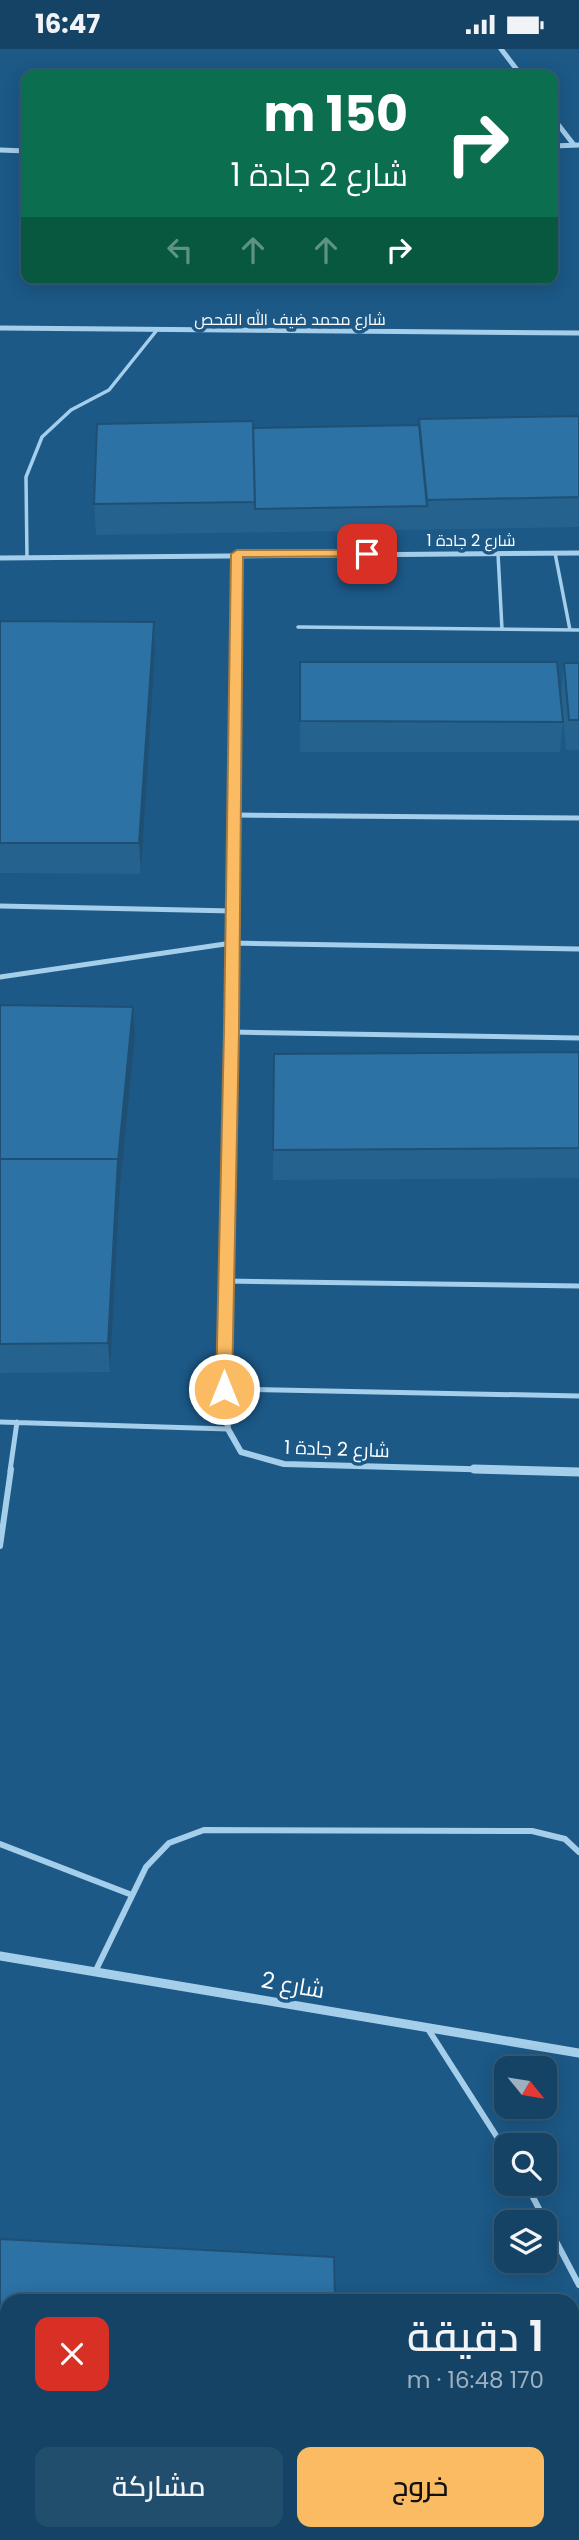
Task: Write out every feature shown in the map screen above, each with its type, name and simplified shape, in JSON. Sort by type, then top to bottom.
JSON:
[{"type":"street","points":[[501,49],[517,70]]},
{"type":"street","points":[[558,124],[577,145]]},
{"type":"street","points":[[558,146],[577,145]]},
{"type":"street","points":[[0,150],[21,151]]},
{"type":"street","name":"شارع محمد ضيف الله القحص","points":[[0,328],[579,333]]},
{"type":"street","points":[[228,1429],[224,1389],[224,1281],[232,1031],[237,554]]},
{"type":"street","name":"شارع 2 جادة 1","points":[[0,558],[237,554],[579,554]]},
{"type":"street","name":"شارع 2 جادة 1","points":[[228,1429],[241,1452],[284,1464],[579,1472]]},
{"type":"street","name":"شارع 2","points":[[0,1956],[579,2053]]},
{"type":"lane","points":[[27,558],[26,477],[42,437],[71,410],[109,390],[158,330]]},
{"type":"lane","points":[[555,553],[570,630]]},
{"type":"lane","points":[[498,554],[502,629]]},
{"type":"lane","points":[[298,627],[579,630]]},
{"type":"lane","points":[[234,815],[579,818]]},
{"type":"lane","points":[[0,906],[233,911]]},
{"type":"lane","points":[[0,977],[232,943],[579,949]]},
{"type":"lane","points":[[232,1031],[579,1038]]},
{"type":"lane","points":[[224,1281],[579,1286]]},
{"type":"lane","points":[[224,1389],[579,1396]]},
{"type":"lane","points":[[0,1422],[228,1429]]},
{"type":"lane","points":[[0,1546],[17,1422]]},
{"type":"lane","points":[[96,1970],[146,1867],[169,1843],[204,1829],[532,1831],[565,1839],[579,1852]]},
{"type":"lane","points":[[0,1844],[132,1895]]},
{"type":"lane","points":[[428,2029],[494,2133]]},
{"type":"lane","points":[[532,2196],[579,2285]]},
{"type":"building","points":[[579,416],[579,497],[427,500],[419,419]]},
{"type":"building","points":[[253,421],[255,502],[94,504],[97,424]]},
{"type":"building","points":[[419,425],[427,506],[255,509],[253,428]]},
{"type":"building","points":[[0,621],[154,622],[139,843],[0,843]]},
{"type":"building","points":[[300,662],[557,662],[563,722],[300,721]]},
{"type":"building","points":[[564,663],[579,663],[579,720],[569,720]]},
{"type":"building","points":[[0,1005],[133,1007],[118,1161],[0,1159]]},
{"type":"building","points":[[579,1052],[579,1148],[273,1150],[274,1054]]},
{"type":"building","points":[[0,1159],[118,1159],[108,1343],[0,1344]]},
{"type":"building","points":[[0,2239],[334,2257],[335,2294],[0,2294]]},
{"type":"route","points":[[224,1389],[224,1281],[232,1031],[237,554],[367,554]]}]
